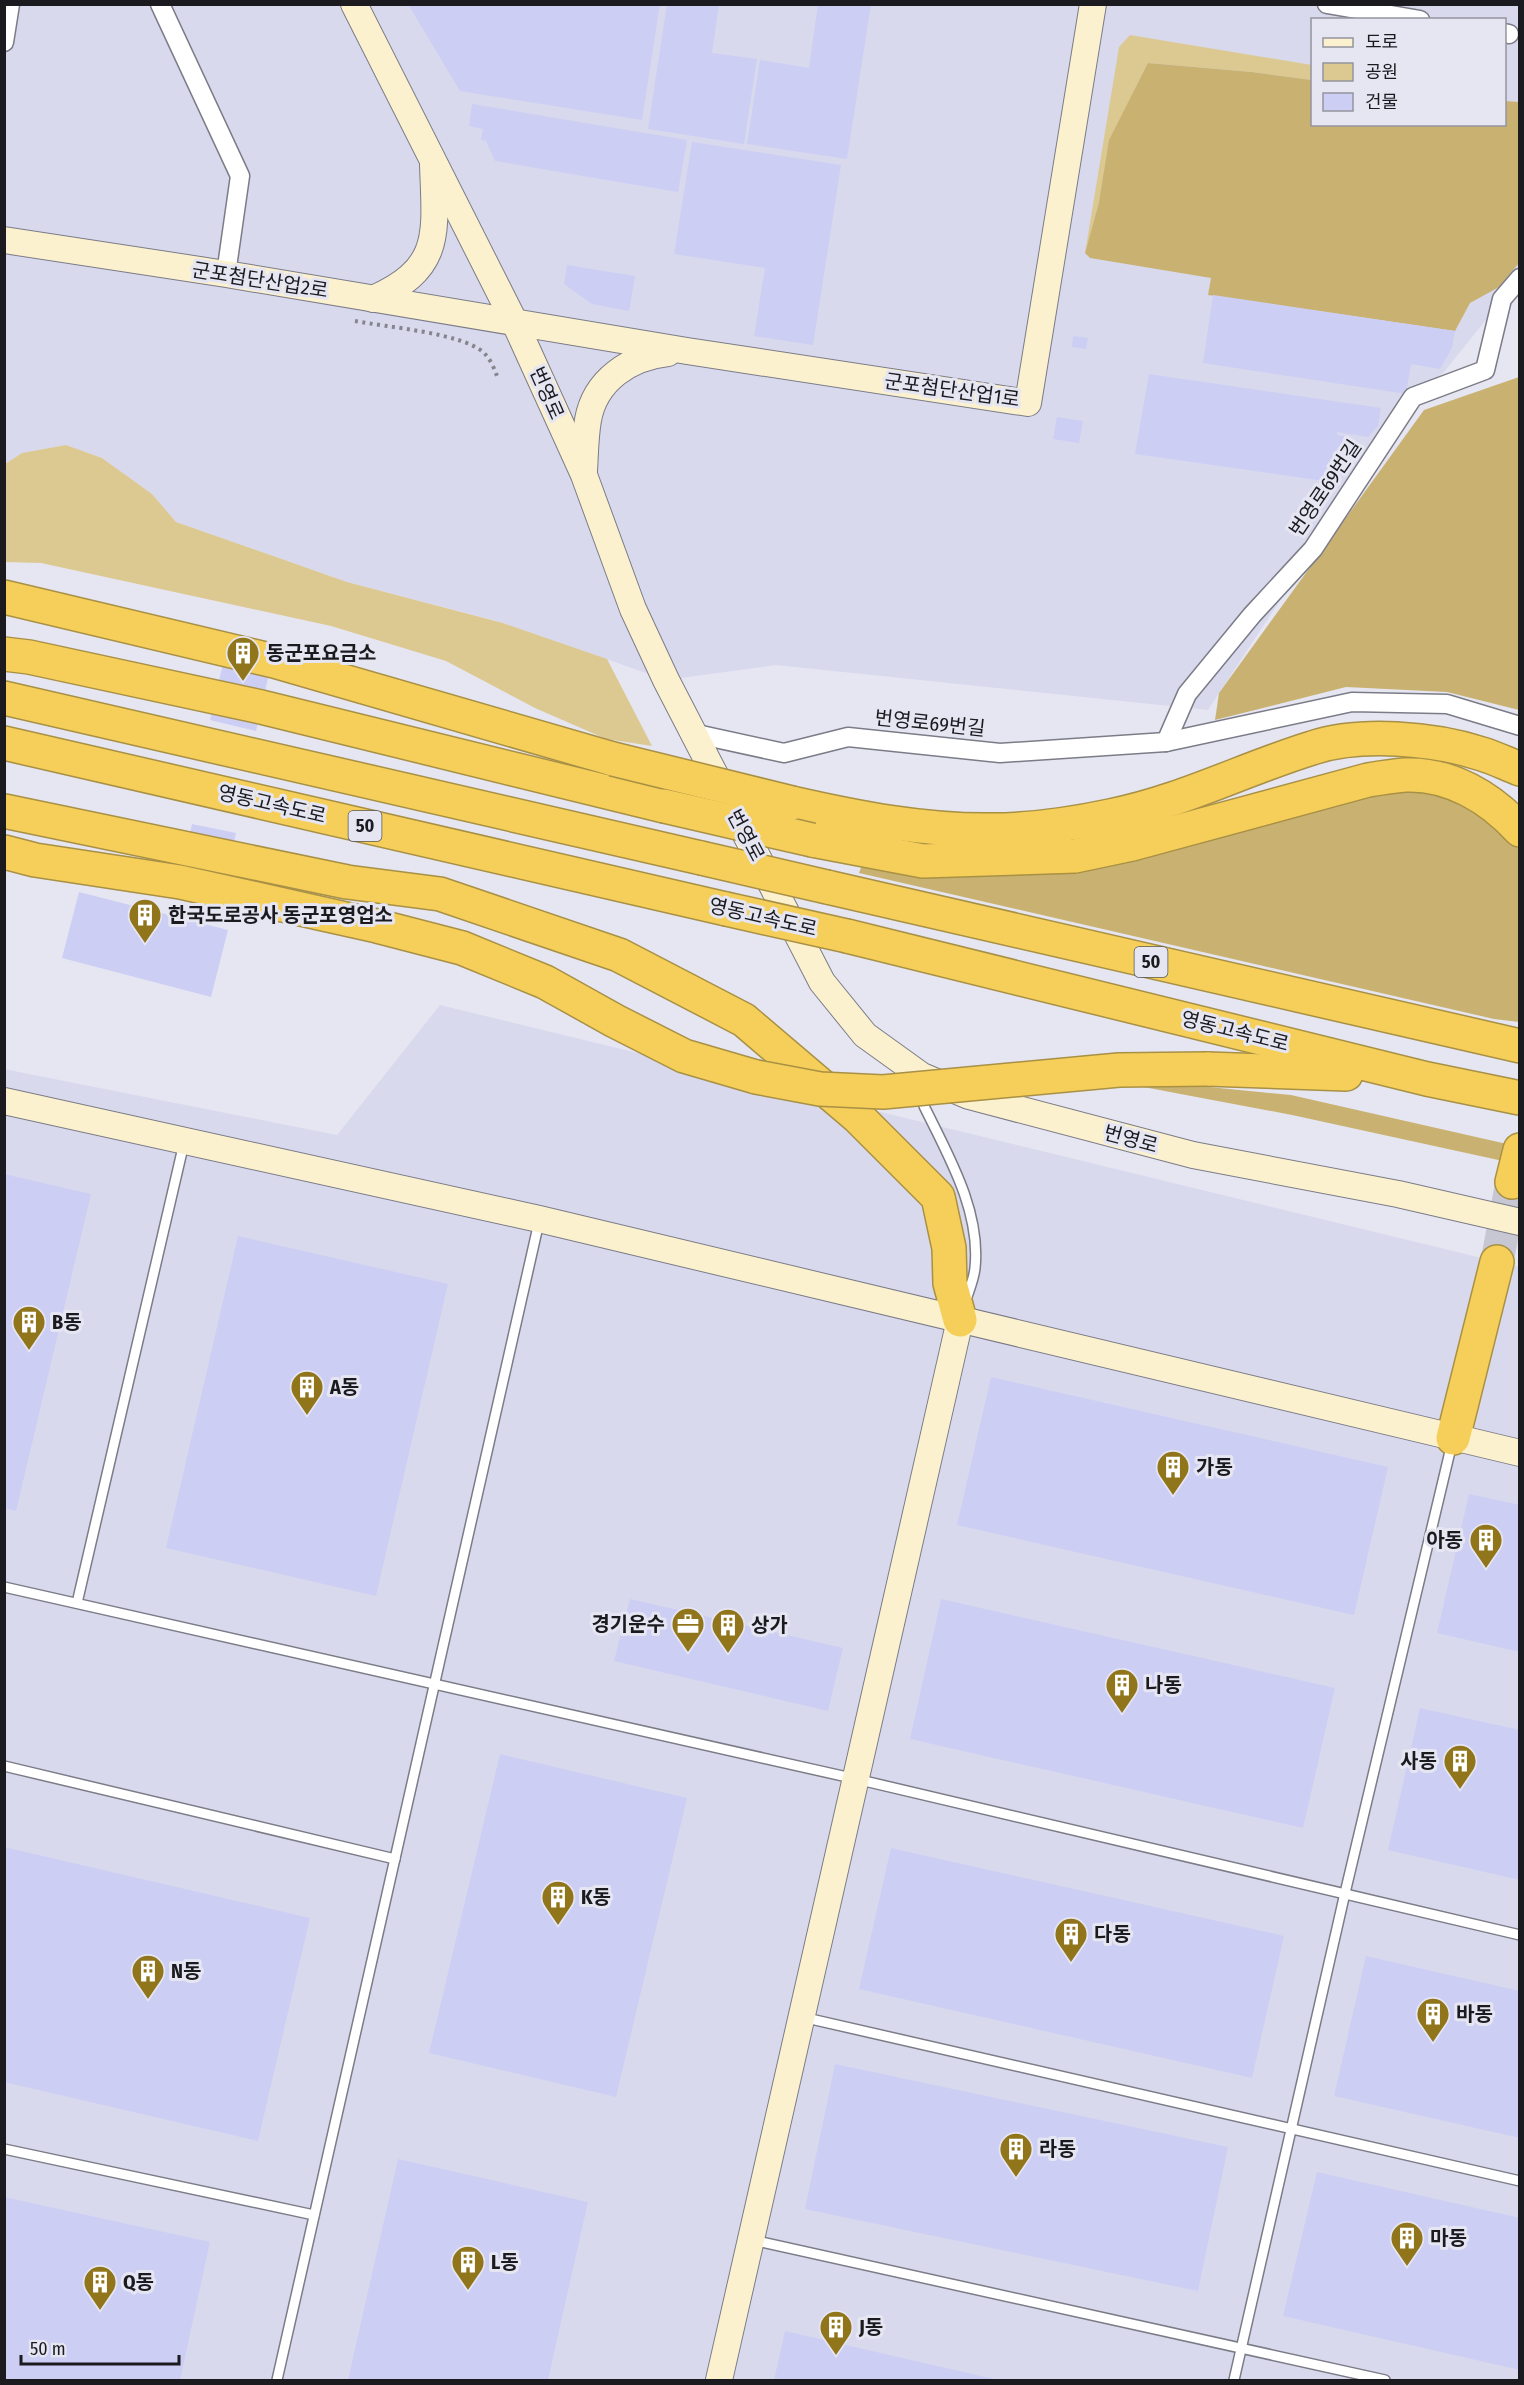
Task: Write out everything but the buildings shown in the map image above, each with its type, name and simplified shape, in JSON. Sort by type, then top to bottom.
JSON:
[{"type":"highway","points":[[4,597],[274,661],[613,759],[854,817],[918,826],[994,830],[1060,825],[1113,816],[1174,800],[1314,747],[1361,739],[1439,744],[1482,754],[1520,770]]},
{"type":"highway","points":[[4,654],[29,657],[261,707],[664,806],[812,840],[923,861],[1075,856],[1132,844],[1368,780],[1407,775],[1446,780],[1479,795],[1506,815],[1520,830]]},
{"type":"highway","name":"50","points":[[4,698],[1520,1046]]},
{"type":"highway","name":"영동고속도로","points":[[4,743],[847,936],[1427,1078],[1520,1098]]},
{"type":"highway","points":[[4,811],[347,882],[440,894],[619,955],[744,1020],[858,1117],[938,1197],[950,1248],[950,1283],[960,1320]]},
{"type":"highway","points":[[4,852],[34,860],[180,882],[376,926],[462,948],[545,982],[615,1022],[684,1056],[756,1077],[820,1089],[883,1092],[1119,1070],[1207,1069],[1427,1078]]},
{"type":"highway","points":[[1512,1182],[1520,1150]]},
{"type":"highway","points":[[1454,1438],[1497,1262]]},
{"type":"street","points":[[4,42],[10,4]]},
{"type":"street","points":[[160,4],[240,176],[226,274]]},
{"type":"street","name":"번영로","points":[[354,4],[515,323],[584,475],[633,609],[692,732],[822,982],[865,1035],[922,1076],[969,1096],[1192,1155],[1398,1194],[1520,1222]]},
{"type":"street","name":"군포첨단산업1로","points":[[515,323],[1028,403],[1093,4]]},
{"type":"street","points":[[1327,4],[1408,18]]},
{"type":"street","points":[[373,299],[394,289],[418,271],[426,256],[434,225],[432,158]]},
{"type":"street","name":"군포첨단산업2로","points":[[4,240],[226,274],[515,323]]},
{"type":"street","name":"번영로69번길","points":[[1166,742],[1187,694],[1252,615],[1313,549],[1413,398],[1485,370],[1502,299],[1520,278]]},
{"type":"street","points":[[584,475],[588,420],[593,401],[605,382],[635,361],[659,354],[687,351]]},
{"type":"street","name":"번영로69번길","points":[[692,732],[784,753],[848,737],[1000,753],[1166,742],[1352,702],[1447,704],[1520,726]]},
{"type":"street","points":[[4,1101],[539,1219],[1520,1453]]},
{"type":"street","points":[[719,2380],[960,1320]]},
{"type":"lane","points":[[922,1076],[924,1106],[968,1206],[973,1229],[975,1269],[960,1320]]},
{"type":"lane","points":[[77,1603],[184,1141]]},
{"type":"lane","points":[[277,2380],[539,1219]]},
{"type":"lane","points":[[1234,2380],[1345,1893],[1454,1438]]},
{"type":"lane","points":[[4,1587],[856,1779],[1520,1935]]},
{"type":"lane","points":[[4,1766],[395,1859]]},
{"type":"lane","points":[[801,2017],[1520,2181]]},
{"type":"lane","points":[[4,2149],[314,2215]]},
{"type":"lane","points":[[751,2240],[1385,2380]]},
{"type":"path","points":[[355,321],[454,339],[483,352],[491,362],[497,376]]},
{"type":"shaded area","points":[[5,5],[1519,5],[1519,279],[1444,372],[1413,398],[1208,710],[776,665],[666,680],[497,621],[347,582],[176,522],[152,494],[102,458],[66,445],[22,453],[5,464]]},
{"type":"shaded area","points":[[1148,63],[1311,80],[1311,126],[1506,126],[1506,101],[1519,102],[1519,263],[1499,287],[1470,303],[1455,331],[1208,295],[1211,278],[1090,258],[1085,253],[1099,202],[1109,140]]},
{"type":"shaded area","points":[[1519,377],[1519,710],[1447,692],[1346,687],[1215,720],[1219,693],[1424,410]]},
{"type":"shaded area","points":[[1413,790],[1451,800],[1484,819],[1519,849],[1519,1022],[1494,1019],[859,873],[862,865],[1373,792]]},
{"type":"shaded area","points":[[440,1005],[1519,1267],[1519,2380],[5,2380],[4,1069],[337,1135]]},
{"type":"shaded area","points":[[1117,1082],[1189,1085],[1291,1095],[1507,1144],[1503,1161],[1292,1115]]},
{"type":"green space","points":[[1130,35],[1311,65],[1311,80],[1148,63],[1099,202],[1085,253],[1119,47]]},
{"type":"green space","points":[[66,445],[102,458],[152,494],[176,522],[347,582],[503,623],[607,659],[652,746],[606,739],[535,708],[446,661],[331,626],[41,563],[5,562],[5,464],[22,453]]},
{"type":"tunnel","points":[[1497,1262],[1512,1182]]},
{"type":"place","name":"동군포요금소","points":[[243,682]]},
{"type":"place","name":"한국도로공사 동군포영업소","points":[[145,944]]},
{"type":"place","name":"B동","points":[[29,1351]]},
{"type":"place","name":"A동","points":[[307,1416]]},
{"type":"place","name":"가동","points":[[1173,1496]]},
{"type":"place","name":"아동","points":[[1486,1569]]},
{"type":"place","name":"경기운수","points":[[688,1653]]},
{"type":"place","name":"상가","points":[[728,1654]]},
{"type":"place","name":"나동","points":[[1122,1714]]},
{"type":"place","name":"사동","points":[[1460,1790]]},
{"type":"place","name":"K동","points":[[558,1926]]},
{"type":"place","name":"다동","points":[[1071,1963]]},
{"type":"place","name":"N동","points":[[148,2000]]},
{"type":"place","name":"바동","points":[[1433,2043]]},
{"type":"place","name":"라동","points":[[1016,2178]]},
{"type":"place","name":"마동","points":[[1407,2267]]},
{"type":"place","name":"L동","points":[[468,2291]]},
{"type":"place","name":"Q동","points":[[100,2311]]},
{"type":"place","name":"J동","points":[[836,2356]]}]
